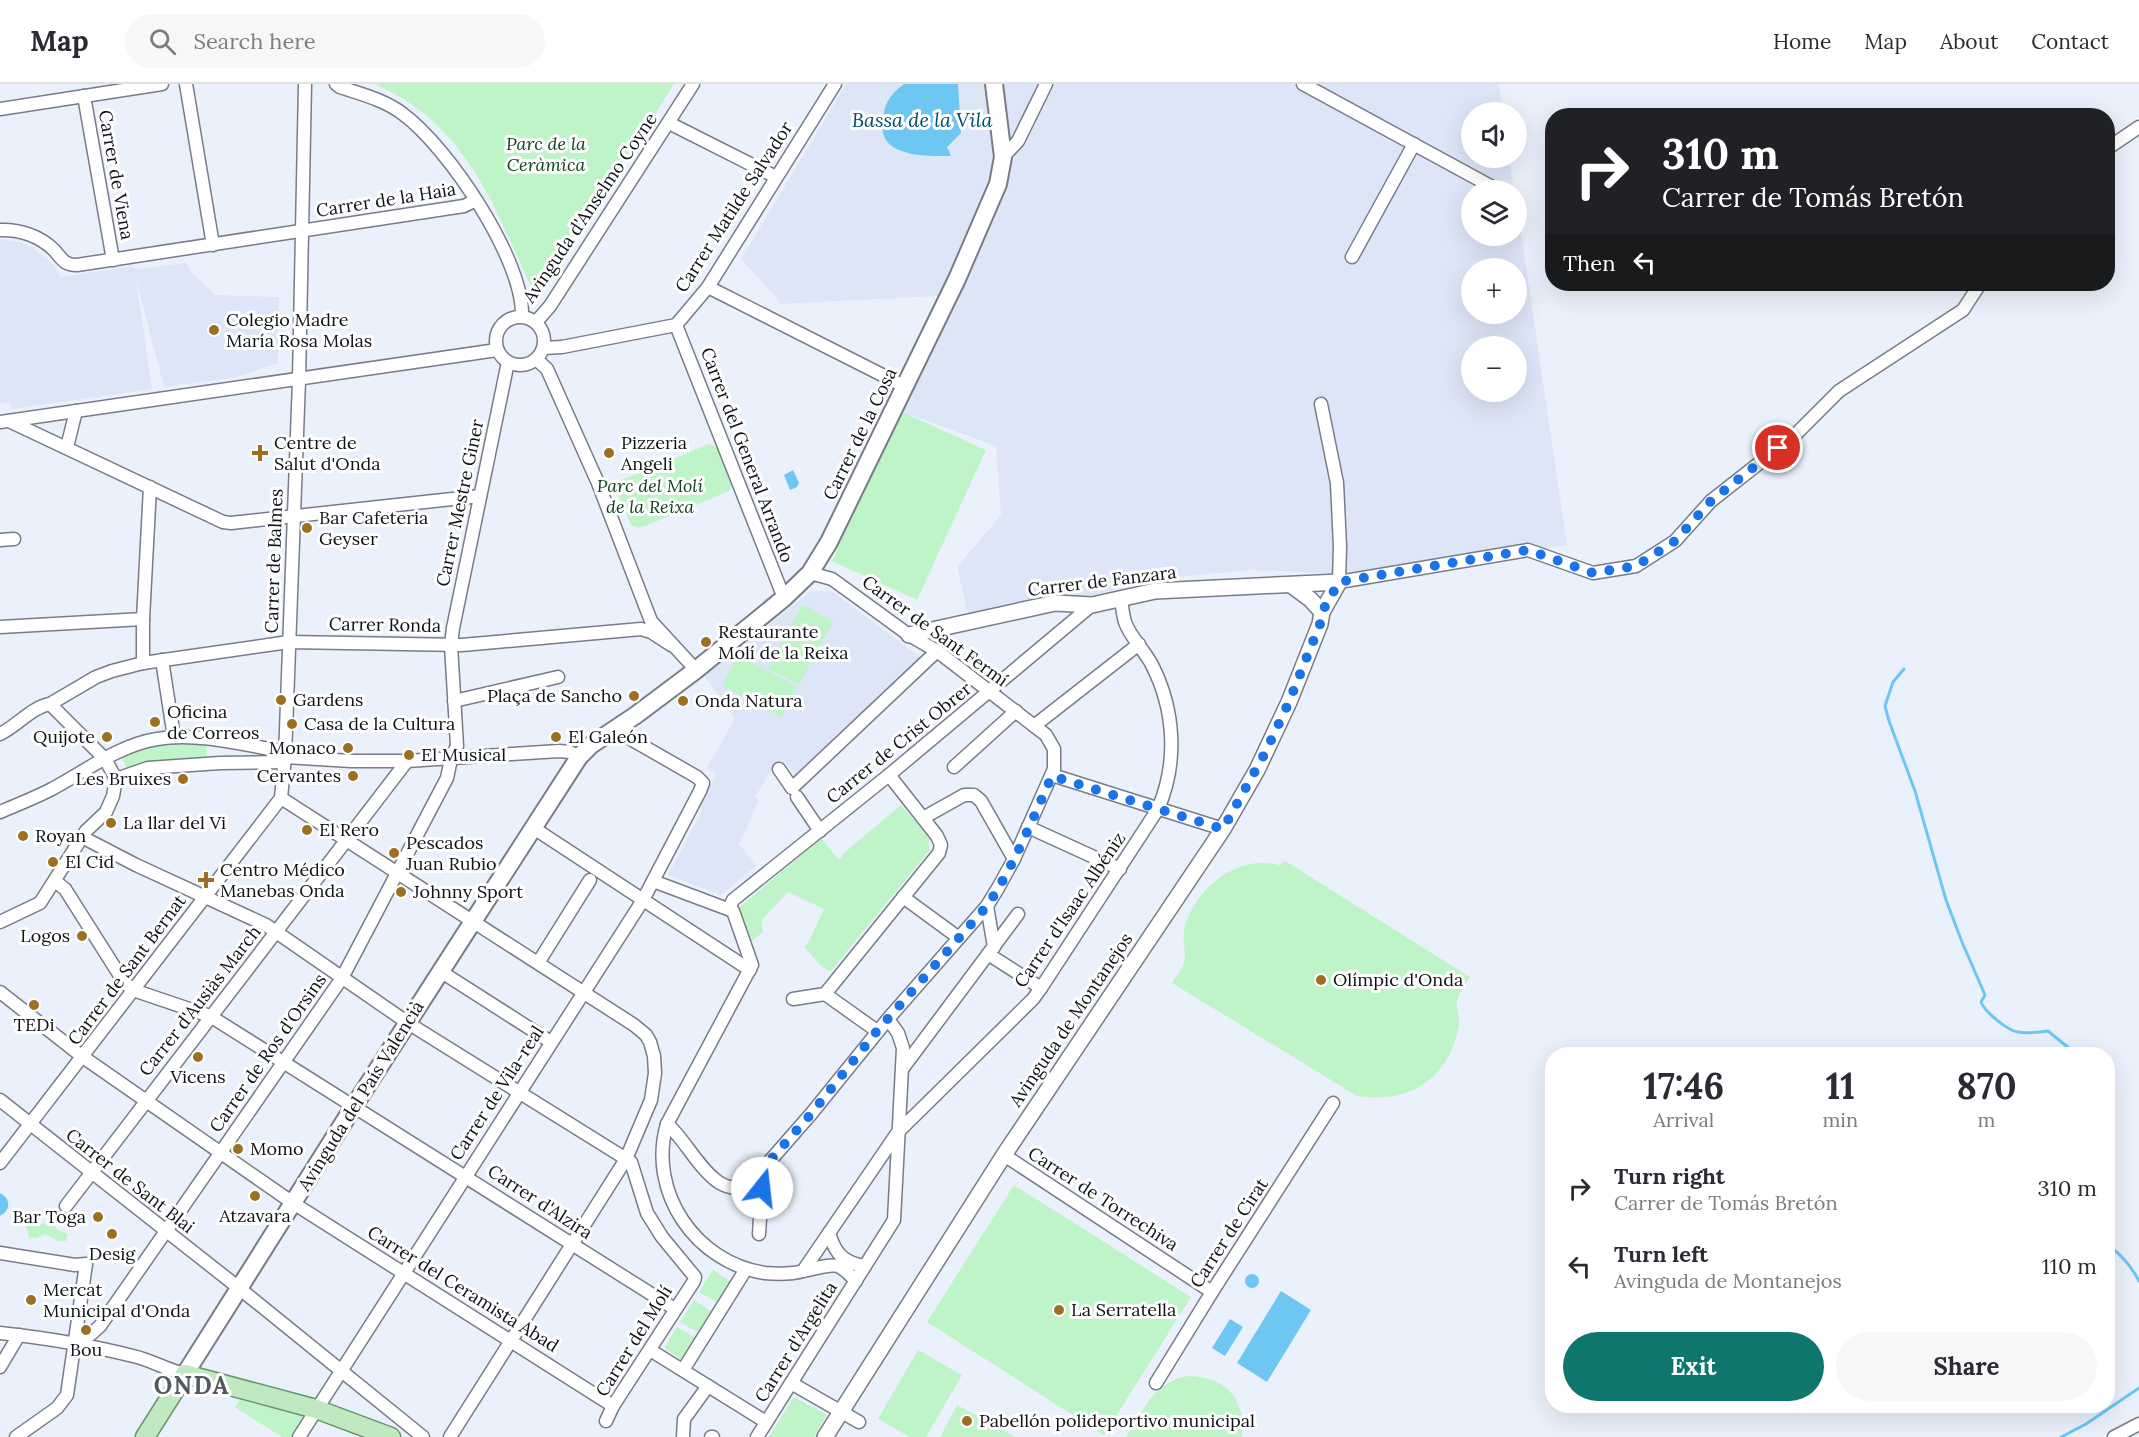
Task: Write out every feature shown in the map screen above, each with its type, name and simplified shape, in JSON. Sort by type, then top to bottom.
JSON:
[{"type":"main road","points":[[994,84],[1003,158]]},
{"type":"main road","name":"Carrer de la Cosa","points":[[579,756],[696,670],[784,598],[810,573],[829,542],[957,279],[998,184],[1003,158]]},
{"type":"main road","name":"Avinguda del País Valencià","points":[[145,1437],[579,756]]},
{"type":"main road","points":[[185,1374],[316,1409],[388,1436]]},
{"type":"street","points":[[0,109],[162,84]]},
{"type":"street","points":[[186,84],[213,245]]},
{"type":"street","name":"Carrer de Balmes","points":[[284,757],[299,380],[305,84]]},
{"type":"street","points":[[336,84],[381,101],[402,112],[453,165],[502,246],[522,300],[522,316]]},
{"type":"street","name":"Avinguda d'Anselmo Coyne","points":[[536,322],[550,306],[693,84]]},
{"type":"street","name":"Carrer Matilde Salvador","points":[[676,325],[708,287],[835,84]]},
{"type":"street","name":"Carrer de la Cosa","points":[[1003,158],[1018,141],[1046,84]]},
{"type":"street","points":[[1303,84],[1480,180]]},
{"type":"street","name":"Carrer de Viena","points":[[84,96],[113,260]]},
{"type":"street","points":[[669,123],[776,177]]},
{"type":"street","points":[[2115,143],[2139,127]]},
{"type":"street","points":[[1352,256],[1414,144]]},
{"type":"street","name":"Carrer de la Haia","points":[[0,230],[20,231],[38,238],[69,265],[464,206],[476,200]]},
{"type":"street","points":[[708,287],[904,386]]},
{"type":"street","points":[[1339,582],[1528,550],[1593,573],[1636,566],[1675,541],[1711,501],[1795,435],[1839,391],[1963,310],[1975,291]]},
{"type":"street","points":[[676,325],[562,347],[540,353],[522,365],[508,362],[497,350],[495,342],[500,326],[506,320],[522,316],[536,322],[543,334],[540,353],[546,369],[598,483],[648,614],[655,627],[696,670]]},
{"type":"street","name":"Carrer del General Arrando","points":[[676,325],[784,598]]},
{"type":"street","points":[[4,421],[497,350]]},
{"type":"street","name":"Carrer Mestre Giner","points":[[450,759],[457,746],[451,645],[454,618],[508,362]]},
{"type":"street","name":"Avinguda de Montanejos","points":[[825,1437],[1004,1155],[1223,829],[1257,770],[1289,702],[1320,624],[1322,612],[1339,582],[1337,483],[1321,404]]},
{"type":"street","points":[[67,447],[76,411]]},
{"type":"street","points":[[4,421],[67,447],[223,522],[480,495]]},
{"type":"street","points":[[143,663],[150,487]]},
{"type":"street","points":[[0,540],[14,539]]},
{"type":"street","name":"Carrer de Sant Fermí","points":[[810,573],[832,579],[909,635],[937,651],[1046,735],[1054,749],[1055,763],[1052,776]]},
{"type":"street","name":"Carrer de Fanzara","points":[[909,635],[1055,603],[1092,605],[1155,591],[1339,582]]},
{"type":"street","points":[[1312,583],[1322,612]]},
{"type":"street","points":[[1291,585],[1310,599],[1322,612]]},
{"type":"street","name":"Carrer d'Isaac Albéniz","points":[[897,1132],[1041,988],[1158,808],[1168,782],[1172,742],[1170,722],[1153,666],[1125,623],[1121,599]]},
{"type":"street","name":"Carrer de Crist Obrer","points":[[729,909],[733,900],[889,775],[1092,605]]},
{"type":"street","points":[[627,630],[648,614]]},
{"type":"street","points":[[0,627],[143,619]]},
{"type":"street","name":"Carrer Ronda","points":[[0,734],[14,727],[42,705],[50,704],[96,677],[143,663],[289,642],[451,645],[646,630],[671,645]]},
{"type":"street","points":[[1034,726],[1139,644]]},
{"type":"street","points":[[779,769],[792,788],[937,651]]},
{"type":"street","points":[[162,660],[174,737]]},
{"type":"street","points":[[454,701],[558,677]]},
{"type":"street","points":[[0,922],[40,903],[82,837],[108,808],[113,796],[116,778],[105,759],[50,704]]},
{"type":"street","points":[[954,767],[1016,711]]},
{"type":"street","name":"Carrer de Vila-real","points":[[299,1437],[643,900],[700,791],[703,783],[698,777],[615,730]]},
{"type":"street","points":[[0,812],[50,790],[105,759],[140,743],[156,739],[174,737],[221,741],[284,757]]},
{"type":"street","points":[[220,763],[221,741]]},
{"type":"street","points":[[116,778],[148,768],[284,757],[351,761],[407,761],[560,751],[579,756]]},
{"type":"street","points":[[284,757],[281,798],[634,1024],[646,1035],[652,1049],[655,1063],[651,1100],[626,1159],[509,1340],[450,1437]]},
{"type":"street","name":"Carrer de Ros d'Orsins","points":[[76,1342],[90,1335],[100,1326],[342,978],[444,785],[450,770],[450,759]]},
{"type":"street","name":"Carrer d'Ausiàs March","points":[[66,1206],[407,761]]},
{"type":"street","points":[[829,996],[838,978],[937,857],[940,849],[937,836],[889,775]]},
{"type":"street","points":[[667,1124],[715,1180],[735,1188],[750,1183],[811,1114],[877,1031],[987,906],[1014,859],[1052,776],[1223,829]]},
{"type":"street","points":[[923,818],[964,795],[977,796],[1014,859]]},
{"type":"street","points":[[797,797],[820,831]]},
{"type":"street","name":"Carrer de Sant Bernat","points":[[0,1163],[281,798]]},
{"type":"street","points":[[532,827],[750,970]]},
{"type":"street","points":[[1028,827],[1120,869]]},
{"type":"street","points":[[82,837],[266,925],[408,1023],[626,1159]]},
{"type":"street","points":[[537,963],[590,880]]},
{"type":"street","points":[[55,881],[65,889],[124,982],[133,990]]},
{"type":"street","points":[[653,881],[729,909],[734,915],[751,961],[750,970],[667,1124],[663,1147],[664,1177],[675,1209],[701,1242],[720,1256],[746,1269],[776,1274],[835,1265],[856,1281]]},
{"type":"street","points":[[903,897],[959,938]]},
{"type":"street","points":[[987,906],[991,950],[1041,988]]},
{"type":"street","points":[[903,1068],[1018,914]]},
{"type":"street","points":[[440,971],[551,1042]]},
{"type":"street","name":"Carrer d'Alzira","points":[[133,990],[210,1016],[675,1310]]},
{"type":"street","name":"Carrer del Ceramista Abad","points":[[0,992],[83,1057],[293,1203],[614,1406]]},
{"type":"street","points":[[793,999],[829,996],[877,1031]]},
{"type":"street","name":"Carrer d'Argelita","points":[[757,1437],[894,1220],[897,1132],[903,1068],[902,1040],[888,1019]]},
{"type":"street","name":"Carrer de Sant Blai","points":[[0,1100],[342,1370],[423,1437]]},
{"type":"street","name":"Carrer de Cirat","points":[[1156,1383],[1333,1103]]},
{"type":"street","name":"Carrer d'Argelita","points":[[803,1271],[897,1132]]},
{"type":"street","name":"Carrer de Torrechiva","points":[[1004,1155],[1212,1292]]},
{"type":"street","name":"Carrer del Molí","points":[[606,1421],[694,1281],[694,1277],[655,1226],[643,1203],[634,1167],[626,1159]]},
{"type":"street","points":[[759,1173],[762,1188],[759,1234]]},
{"type":"street","points":[[826,1237],[834,1250],[854,1264],[865,1266]]},
{"type":"street","name":"Carrer d'Argelita","points":[[826,1237],[835,1265]]},
{"type":"street","points":[[0,1253],[75,1265],[86,1264],[69,1386],[62,1403],[57,1408],[16,1437]]},
{"type":"street","points":[[683,1370],[746,1269]]},
{"type":"street","points":[[0,1333],[76,1342],[136,1357],[185,1374]]},
{"type":"street","points":[[0,1367],[19,1335]]},
{"type":"street","points":[[650,1350],[766,1422]]},
{"type":"street","points":[[791,1383],[859,1422]]},
{"type":"street","points":[[683,1437],[684,1419],[708,1386]]},
{"type":"street","points":[[2114,1437],[2139,1424]]},
{"type":"shaded area","points":[[846,84],[1499,84],[1502,102],[1461,102],[1461,168],[1511,168],[1512,180],[1461,180],[1461,246],[1523,246],[1525,258],[1461,258],[1461,324],[1527,324],[1527,273],[1567,545],[1351,574],[1252,570],[1157,579],[1089,596],[1070,597],[968,614],[957,567],[1001,515],[996,446],[900,411],[959,295],[780,304],[741,259]]},
{"type":"shaded area","points":[[0,239],[20,242],[32,247],[53,264],[61,277],[134,266],[135,270],[186,263],[194,275],[215,295],[279,297],[278,363],[237,377],[164,387],[136,279],[152,389],[12,409],[10,402],[0,403]]},
{"type":"shaded area","points":[[811,591],[832,591],[921,658],[795,776],[785,761],[771,771],[755,797],[759,800],[739,844],[756,866],[721,895],[668,875],[702,811],[700,808],[716,774],[707,768],[735,718],[704,676]]},
{"type":"green space","name":"Parc de la Ceràmica","points":[[375,84],[674,84],[543,289],[538,291],[532,289],[489,198],[455,144],[433,121],[407,101]]},
{"type":"green space","points":[[900,411],[986,450],[917,600],[832,561]]},
{"type":"green space","name":"Parc del Molí de la Reixa","points":[[709,444],[721,449],[733,478],[729,491],[640,528],[631,525],[616,490],[620,481]]},
{"type":"green space","points":[[802,604],[833,622],[799,684],[768,669]]},
{"type":"green space","points":[[738,655],[797,687],[781,717],[722,685]]},
{"type":"green space","points":[[170,741],[207,744],[206,761],[128,771],[121,756],[129,751]]},
{"type":"green space","points":[[901,805],[929,838],[929,851],[830,972],[820,965],[804,946],[807,945],[824,909],[788,892],[761,921],[763,932],[749,943],[739,908],[821,838],[839,860],[844,853]]},
{"type":"green space","name":"Olímpic d'Onda","points":[[1285,861],[1470,977],[1458,999],[1459,1026],[1453,1048],[1445,1063],[1422,1085],[1392,1096],[1375,1098],[1357,1096],[1172,983],[1184,963],[1185,926],[1199,898],[1210,886],[1222,876],[1250,864],[1280,865]]},
{"type":"green space","name":"La Serratella","points":[[1014,1185],[1191,1297],[1104,1435],[927,1322]]},
{"type":"green space","points":[[50,1222],[58,1230],[68,1234],[66,1241],[58,1241],[45,1234],[36,1238],[29,1237],[26,1226],[29,1223],[37,1225]]},
{"type":"green space","points":[[713,1270],[730,1281],[716,1302],[699,1292]]},
{"type":"green space","points":[[694,1300],[711,1311],[697,1332],[680,1322]]},
{"type":"green space","points":[[677,1327],[694,1337],[681,1359],[664,1348]]},
{"type":"green space","points":[[918,1350],[962,1375],[926,1437],[910,1437],[878,1419]]},
{"type":"green space","points":[[1189,1376],[1214,1381],[1231,1393],[1241,1412],[1242,1437],[1126,1437],[1144,1407],[1159,1390],[1167,1383]]},
{"type":"green space","points":[[794,1397],[827,1415],[814,1437],[769,1437]]},
{"type":"green space","points":[[240,1400],[302,1416],[303,1419],[291,1437],[282,1437],[235,1407]]},
{"type":"green space","name":"Pabellón polideportivo municipal","points":[[957,1405],[1015,1437],[940,1437]]},
{"type":"water","name":"Bassa de la Vila","points":[[904,84],[958,84],[961,133],[947,147],[951,156],[912,154],[893,147],[887,141],[883,133],[886,105]]},
{"type":"water","points":[[793,470],[799,483],[797,487],[790,490],[784,475]]},
{"type":"water","points":[[0,1193],[8,1201],[8,1208],[0,1216]]},
{"type":"water","points":[[1249,1274],[1255,1274],[1259,1281],[1255,1288],[1249,1288],[1245,1284],[1245,1278]]},
{"type":"water","points":[[1281,1291],[1311,1310],[1267,1382],[1237,1363]]},
{"type":"water","points":[[1230,1319],[1243,1327],[1225,1356],[1212,1348]]},
{"type":"waterway","points":[[1904,669],[1893,682],[1885,706],[1915,791],[1946,900],[1985,995],[1981,1002],[1992,1016],[2014,1031],[2025,1033],[2048,1031],[2067,1047]]},
{"type":"waterway","points":[[2115,1251],[2126,1261],[2139,1281]]},
{"type":"waterway","points":[[2115,1404],[2139,1388]]},
{"type":"waterway","points":[[2061,1437],[2102,1413]]},
{"type":"place","name":"Colegio Madre María Rosa Molas","points":[[214,330]]},
{"type":"place","name":"Centre de Salut d'Onda","points":[[260,453]]},
{"type":"place","name":"Pizzeria Angeli","points":[[609,453]]},
{"type":"place","name":"Bar Cafeteria Geyser","points":[[307,528]]},
{"type":"place","name":"Restaurante Molí de la Reixa","points":[[706,642]]},
{"type":"place","name":"Plaça de Sancho","points":[[634,696]]},
{"type":"place","name":"Gardens","points":[[281,700]]},
{"type":"place","name":"Onda Natura","points":[[683,701]]},
{"type":"place","name":"Oficina de Correos","points":[[155,722]]},
{"type":"place","name":"Casa de la Cultura","points":[[292,724]]},
{"type":"place","name":"Quijote","points":[[107,737]]},
{"type":"place","name":"El Galeón","points":[[556,737]]},
{"type":"place","name":"Monaco","points":[[348,748]]},
{"type":"place","name":"El Musical","points":[[409,755]]},
{"type":"place","name":"Cervantes","points":[[353,776]]},
{"type":"place","name":"Les Bruixes","points":[[183,779]]},
{"type":"place","name":"La llar del Vi","points":[[111,823]]},
{"type":"place","name":"El Rero","points":[[307,830]]},
{"type":"place","name":"Royan","points":[[23,836]]},
{"type":"place","name":"Pescados Juan Rubio","points":[[394,853]]},
{"type":"place","name":"El Cid","points":[[53,862]]},
{"type":"place","name":"Centro Médico Manebas Onda","points":[[206,880]]},
{"type":"place","name":"Johnny Sport","points":[[401,892]]},
{"type":"place","name":"Logos","points":[[82,936]]},
{"type":"place","name":"Olímpic d'Onda","points":[[1321,980]]},
{"type":"place","name":"TEDi","points":[[34,1005]]},
{"type":"place","name":"Vicens","points":[[198,1057]]},
{"type":"place","name":"Momo","points":[[238,1149]]},
{"type":"place","name":"Atzavara","points":[[255,1196]]},
{"type":"place","name":"Bar Toga","points":[[98,1217]]},
{"type":"place","name":"Desig","points":[[112,1234]]},
{"type":"place","name":"Mercat Municipal d'Onda","points":[[31,1300]]},
{"type":"place","name":"La Serratella","points":[[1059,1310]]},
{"type":"place","name":"Bou","points":[[86,1330]]},
{"type":"place","name":"Pabellón polideportivo municipal","points":[[967,1421]]},
{"type":"district","name":"ONDA","points":[[192,1386]]},
{"type":"route","points":[[762,1188],[759,1173],[811,1114],[877,1031],[987,906],[1014,859],[1052,776],[1223,829],[1257,770],[1289,702],[1320,624],[1322,612],[1339,582],[1528,550],[1593,573],[1636,566],[1675,541],[1711,501],[1778,448]]}]
